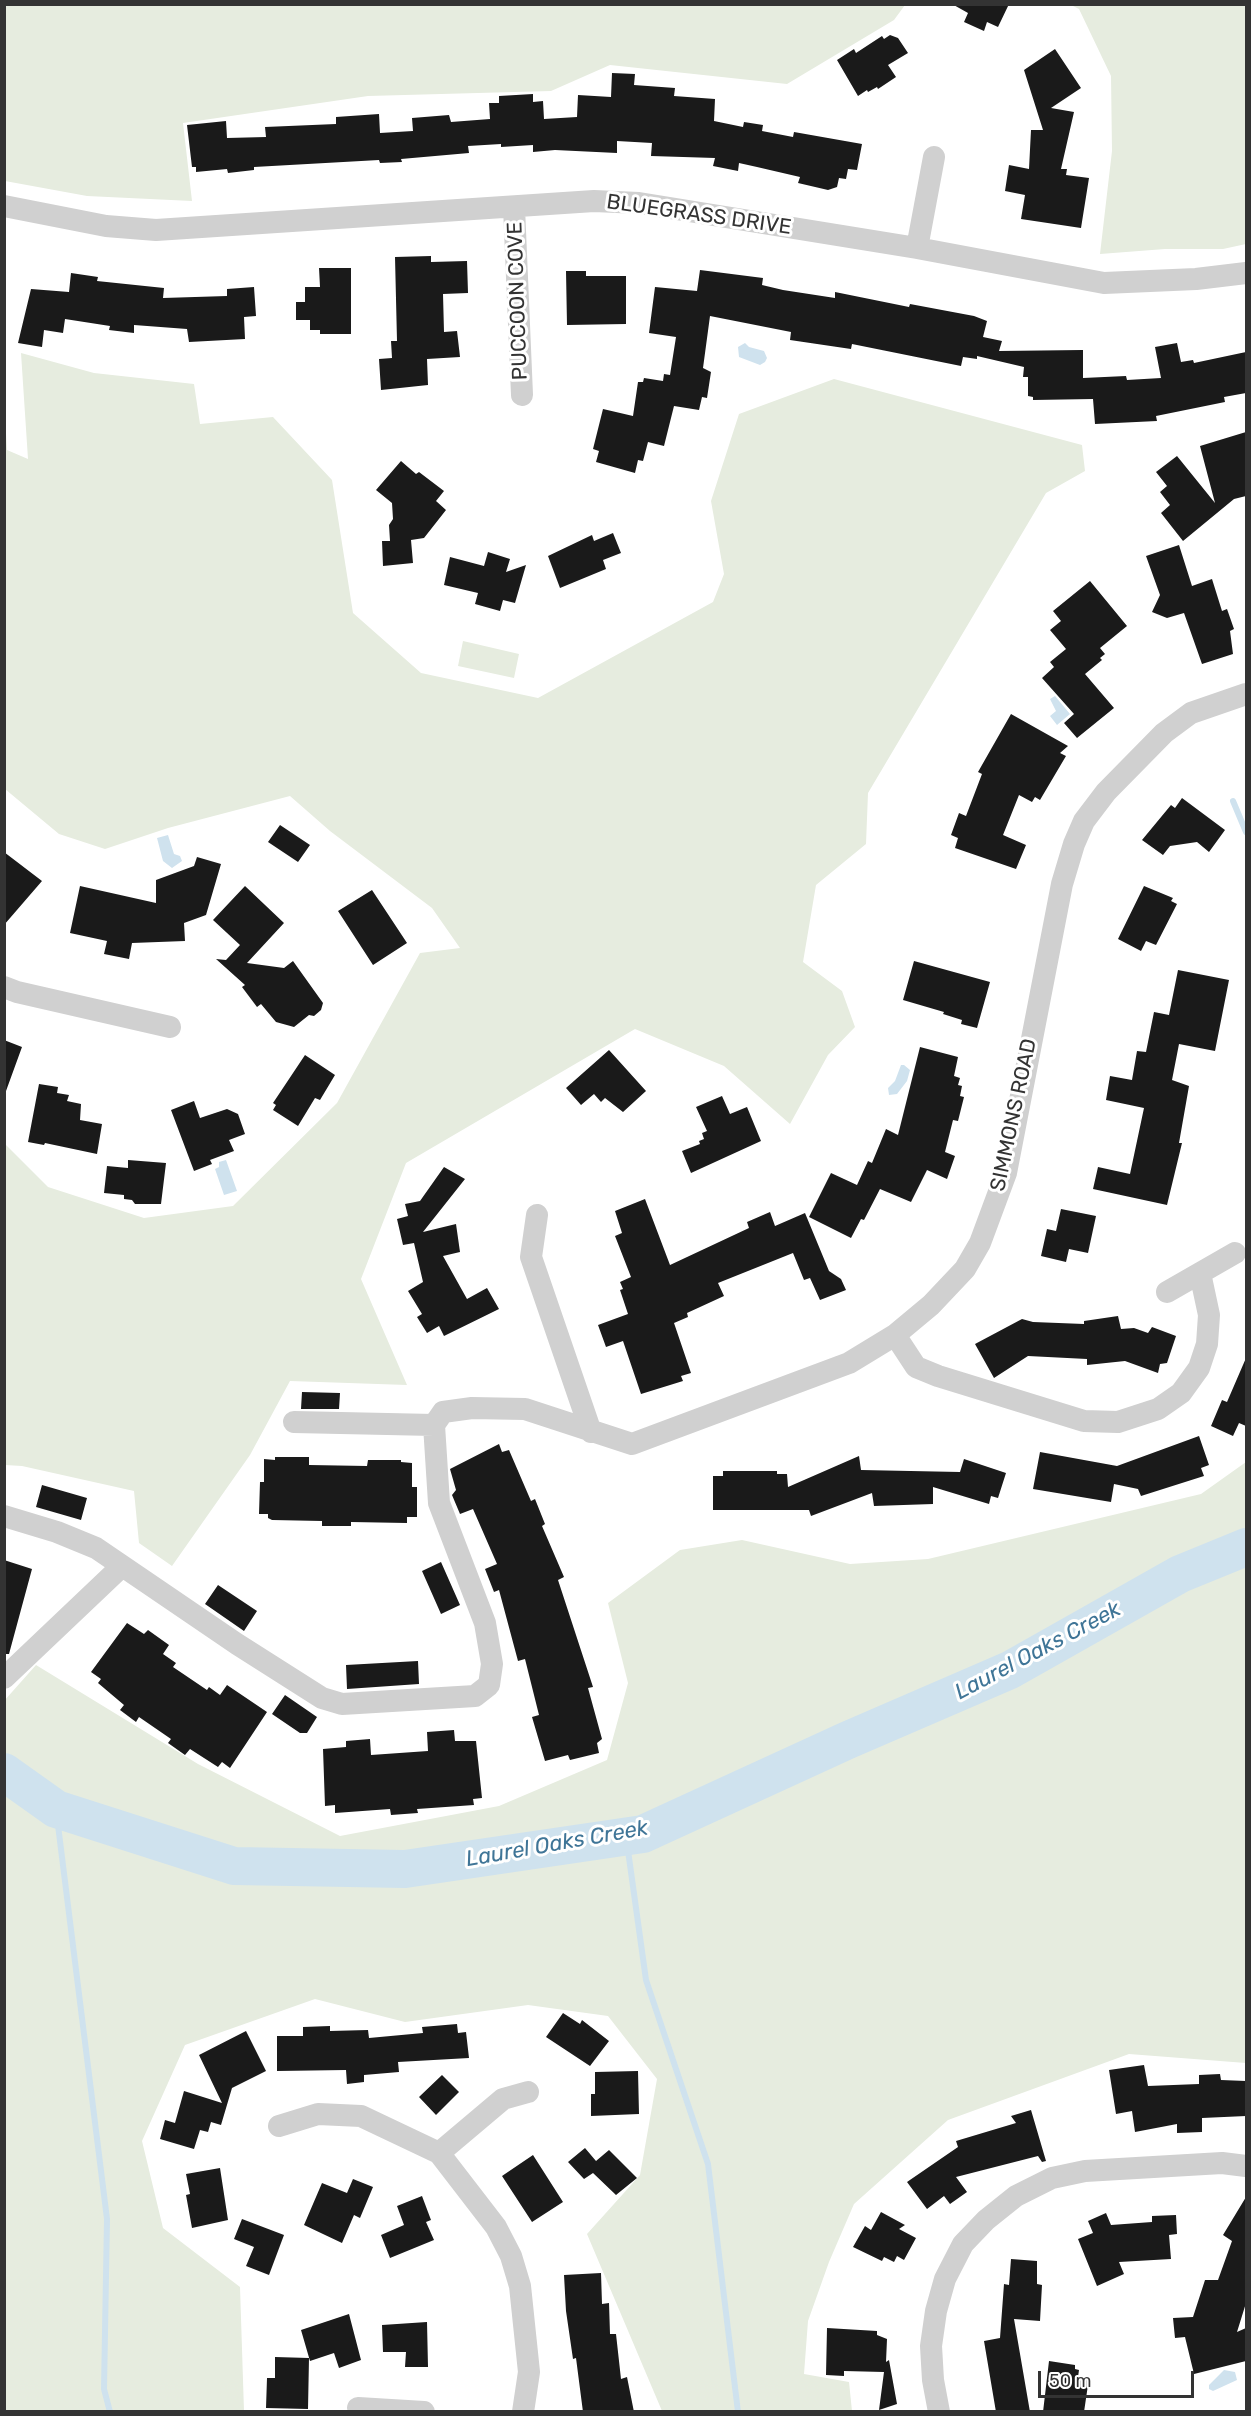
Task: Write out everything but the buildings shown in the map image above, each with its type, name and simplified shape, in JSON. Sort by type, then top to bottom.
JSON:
[{"type":"street","points":[[916,248],[934,157]]},
{"type":"street","name":"BLUEGRASS DRIVE","points":[[4,206],[106,226],[156,230],[594,201],[639,203],[916,248],[1104,283],[1185,280],[1246,273]]},
{"type":"street","name":"PUCCOON COVE","points":[[514,207],[522,395]]},
{"type":"street","name":"SIMMONS ROAD","points":[[434,1425],[443,1412],[472,1408],[525,1409],[632,1444],[849,1363],[895,1335],[931,1305],[965,1269],[980,1243],[1006,1173],[1062,884],[1074,844],[1084,821],[1106,792],[1164,733],[1191,713],[1246,694]]},
{"type":"street","points":[[4,987],[17,993],[170,1027]]},
{"type":"street","points":[[537,1215],[531,1257],[591,1432]]},
{"type":"street","points":[[1167,1292],[1235,1253]]},
{"type":"street","points":[[895,1335],[916,1367],[938,1376],[1084,1420],[1118,1422],[1158,1409],[1181,1393],[1199,1368],[1207,1344],[1209,1315],[1200,1273]]},
{"type":"street","points":[[4,1516],[57,1532],[96,1548],[237,1644],[322,1698],[342,1704],[475,1696],[489,1685],[492,1664],[485,1623],[439,1503],[434,1425],[294,1422]]},
{"type":"street","points":[[10,1672],[122,1566]]},
{"type":"street","points":[[439,2153],[503,2099],[528,2092]]},
{"type":"street","points":[[279,2126],[318,2114],[361,2116],[439,2153],[478,2200],[496,2227],[511,2256],[520,2286],[526,2325],[529,2372],[523,2412]]},
{"type":"street","points":[[939,2412],[933,2380],[931,2346],[936,2311],[945,2279],[963,2244],[986,2220],[1016,2196],[1052,2178],[1084,2171],[1222,2163],[1246,2166]]},
{"type":"street","points":[[358,2408],[424,2412]]},
{"type":"shaded area","points":[[4,5],[905,5],[894,20],[787,84],[610,65],[551,91],[368,96],[183,123],[192,201],[87,196],[5,181]]},
{"type":"shaded area","points":[[1071,5],[1246,5],[1246,244],[1223,249],[1165,249],[1100,254],[1112,151],[1111,76],[1079,9]]},
{"type":"shaded area","points":[[21,353],[94,373],[194,384],[200,424],[273,417],[332,480],[353,613],[421,673],[538,698],[713,602],[724,574],[711,501],[739,414],[834,379],[1082,445],[1085,471],[1046,493],[868,793],[866,844],[816,885],[803,962],[842,991],[855,1027],[828,1055],[790,1124],[724,1066],[635,1029],[406,1163],[361,1279],[407,1385],[290,1381],[250,1455],[172,1566],[139,1543],[134,1491],[22,1466],[5,1465],[5,1144],[48,1187],[144,1218],[233,1206],[337,1103],[420,953],[460,948],[432,908],[330,831],[290,796],[168,828],[105,849],[59,834],[5,789],[4,399],[7,450],[28,459]]},
{"type":"shaded area","points":[[463,641],[519,654],[514,678],[458,666]]},
{"type":"shaded area","points":[[1246,1462],[1246,2063],[1129,2054],[948,2120],[854,2204],[829,2262],[808,2321],[804,2374],[849,2382],[852,2411],[662,2411],[587,2234],[640,2175],[657,2079],[608,2016],[528,2005],[405,2022],[315,1999],[185,2045],[142,2141],[163,2228],[240,2287],[244,2411],[5,2411],[4,1701],[36,1665],[198,1764],[340,1836],[499,1806],[607,1760],[628,1683],[608,1603],[680,1550],[742,1540],[850,1564],[928,1559],[1201,1494]]},
{"type":"water","points":[[745,343],[749,347],[764,351],[767,358],[765,362],[760,365],[739,357],[738,347]]},
{"type":"water","points":[[1055,696],[1070,714],[1057,725],[1050,716],[1056,711],[1050,699]]},
{"type":"water","points":[[168,835],[174,854],[180,856],[182,861],[172,868],[163,861],[157,838]]},
{"type":"water","points":[[901,1065],[910,1070],[907,1081],[897,1094],[889,1095],[888,1088],[895,1081]]},
{"type":"water","points":[[226,1160],[237,1191],[224,1195],[215,1169],[219,1167],[219,1162]]},
{"type":"water","points":[[1224,2370],[1235,2372],[1237,2380],[1213,2391],[1209,2389],[1209,2385]]},
{"type":"waterway","points":[[1233,801],[1246,832]]},
{"type":"waterway","name":"Laurel Oaks Creek","points":[[4,1772],[56,1809],[234,1866],[405,1869],[643,1834],[848,1740],[1010,1670],[1180,1574],[1246,1547]]},
{"type":"waterway","points":[[56,1809],[107,2219],[104,2389],[110,2412]]},
{"type":"waterway","points":[[626,1836],[646,1980],[708,2164],[738,2412]]}]
